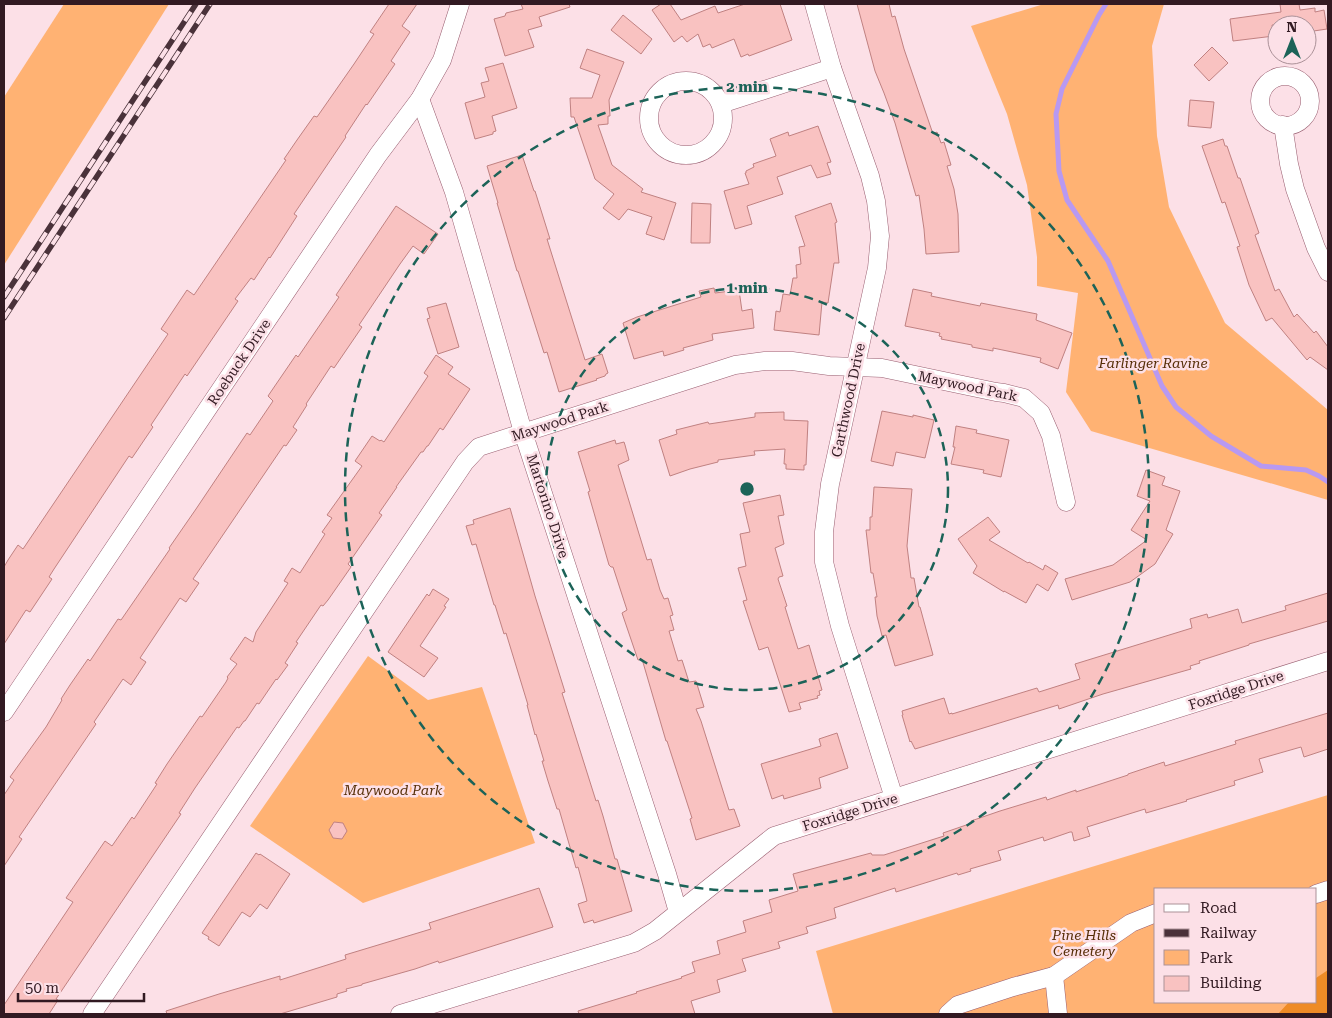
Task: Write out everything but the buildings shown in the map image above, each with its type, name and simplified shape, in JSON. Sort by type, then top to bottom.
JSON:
[{"type":"street","name":"Roebuck Drive","points":[[4,712],[378,155],[420,99],[442,60],[460,4]]},
{"type":"street","name":"Garthwood Drive","points":[[814,4],[832,68],[870,176],[876,201],[880,236],[876,268],[830,484],[824,532],[824,562],[840,626],[894,798]]},
{"type":"street","points":[[721,104],[832,68]]},
{"type":"street","points":[[680,82],[692,82],[704,86],[714,94],[721,104],[722,128],[716,139],[698,153],[686,155],[674,153],[664,148],[655,139],[650,129],[649,116],[651,104],[658,93],[668,86],[680,82]]},
{"type":"street","name":"Martorino Drive","points":[[420,99],[454,192],[524,432],[678,912]]},
{"type":"street","points":[[1283,125],[1295,189],[1316,248],[1328,272]]},
{"type":"street","name":"Maywood Park","points":[[92,1014],[465,462],[479,448],[735,365],[765,361],[792,361],[829,366],[882,368],[1024,398],[1041,413],[1051,436],[1066,502]]},
{"type":"street","name":"Foxridge Drive","points":[[400,1014],[634,943],[655,931],[774,836],[1328,661]]},
{"type":"street","points":[[948,1014],[958,1005],[1054,976],[1131,923],[1154,914]]},
{"type":"street","points":[[1054,976],[1058,1014]]},
{"type":"green space","points":[[64,4],[169,4],[4,265],[4,97]]},
{"type":"green space","name":"Farlinger Ravine","points":[[1044,4],[1164,4],[1152,46],[1157,136],[1169,207],[1225,323],[1328,410],[1328,500],[1091,431],[1066,392],[1078,293],[1037,286],[1037,257],[1027,185],[1007,114],[971,26]]},
{"type":"green space","name":"Maywood Park","points":[[368,656],[428,700],[482,687],[535,843],[363,903],[250,826]]},
{"type":"green space","name":"Pine Hills Cemetery","points":[[1328,795],[1328,1014],[833,1014],[816,951]]},
{"type":"shaded area","points":[[1328,970],[1328,1014],[1278,1014],[1288,1003],[1317,1003],[1317,977]]},
{"type":"waterway","points":[[1106,4],[1062,89],[1056,114],[1059,171],[1067,200],[1108,261],[1162,386],[1176,407],[1211,436],[1261,466],[1306,470],[1328,482]]},
{"type":"railway","points":[[4,297],[196,4]]},
{"type":"railway","points":[[4,318],[210,4]]}]
